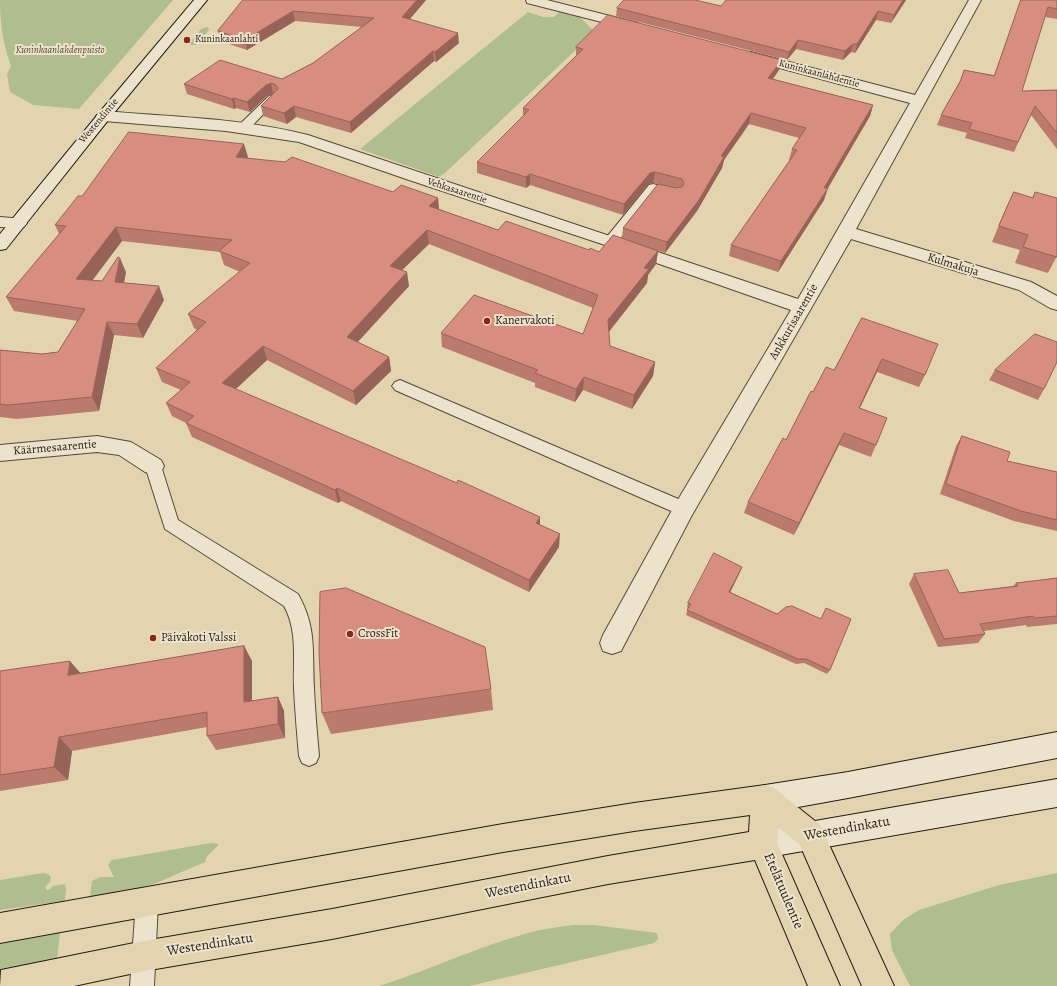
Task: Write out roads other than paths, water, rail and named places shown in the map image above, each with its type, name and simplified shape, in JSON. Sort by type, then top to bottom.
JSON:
[{"type":"main road","points":[[0,928],[75,913],[147,902],[439,848],[680,810],[765,799],[810,835],[878,986]]},
{"type":"main road","name":"Etelätuulentie","points":[[765,799],[763,844],[824,986]]},
{"type":"main road","name":"Westendinkatu","points":[[1,986],[144,956],[332,924],[608,870],[763,844]]},
{"type":"street","name":"Westendintie","points":[[0,245],[104,116],[201,0]]},
{"type":"street","points":[[532,0],[645,29]]},
{"type":"street","name":"Ankkurisaarentie","points":[[612,643],[684,509],[846,232],[975,0]]},
{"type":"street","name":"Kuninkaanlahdentie","points":[[736,52],[920,101]]},
{"type":"street","name":"Vehkasaarentie","points":[[104,116],[243,128],[303,138],[415,177],[611,241],[802,307]]},
{"type":"street","points":[[0,222],[18,224]]},
{"type":"street","name":"Kulmakuja","points":[[846,232],[1024,286],[1057,304]]},
{"type":"street","name":"Käärmesaarentie","points":[[0,453],[98,444],[124,448],[152,466]]},
{"type":"street","points":[[765,799],[848,785],[1057,745]]},
{"type":"street","name":"Westendinkatu","points":[[763,844],[1057,793]]},
{"type":"lane","points":[[243,128],[273,98]]},
{"type":"lane","points":[[611,241],[653,188],[675,194]]},
{"type":"lane","points":[[400,386],[684,509]]},
{"type":"lane","points":[[152,466],[171,524],[291,600],[298,609],[303,627],[304,688],[309,756]]},
{"type":"lane","points":[[142,986],[147,902]]},
{"type":"place","name":"Kuninkaanlahti","points":[[187,40]]},
{"type":"place","name":"Kanervakoti","points":[[487,321]]},
{"type":"place","name":"CrossFit","points":[[350,634]]},
{"type":"place","name":"Päiväkoti Valssi","points":[[153,638]]},
{"type":"park label","name":"Kuninkaanlahdenpuisto","points":[[60,51]]}]
